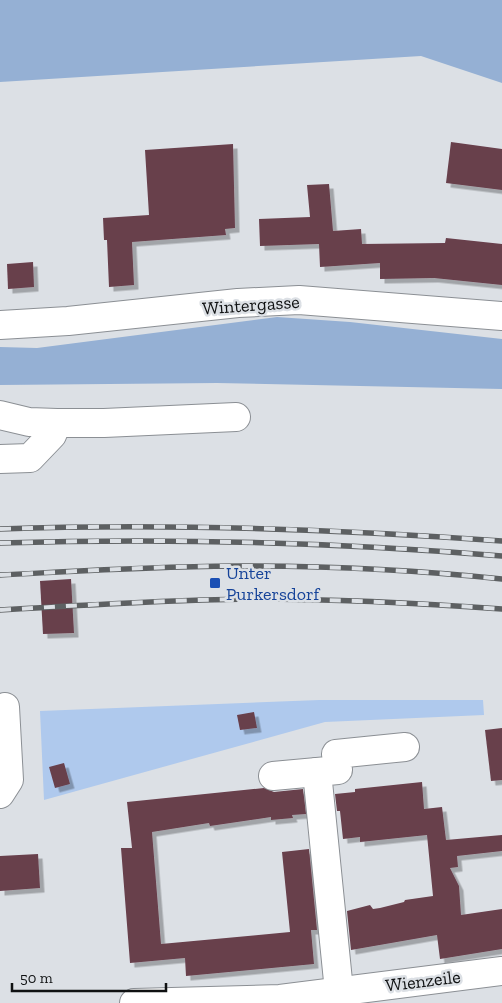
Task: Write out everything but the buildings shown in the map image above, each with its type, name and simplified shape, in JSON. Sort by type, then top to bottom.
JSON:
[{"type":"street","name":"Wintergasse","points":[[0,325],[68,321],[238,303],[299,300],[502,316]]},
{"type":"street","points":[[0,415],[28,422],[57,423],[104,423],[236,417]]},
{"type":"street","points":[[0,459],[30,458],[52,435],[57,423]]},
{"type":"street","points":[[0,794],[9,780],[5,707]]},
{"type":"street","points":[[273,776],[338,770],[336,754],[404,746]]},
{"type":"street","points":[[317,772],[339,991]]},
{"type":"street","name":"Wienzeile","points":[[134,1003],[280,999],[502,971]]},
{"type":"shaded area","points":[[0,0],[502,0],[502,83],[421,56],[0,82]]},
{"type":"shaded area","points":[[277,317],[350,322],[502,339],[502,389],[217,383],[0,385],[0,347],[37,348]]},
{"type":"shaded area","points":[[319,700],[483,700],[484,715],[325,722],[44,800],[40,711]]},
{"type":"railway","points":[[0,529],[63,527],[251,528],[377,533],[502,541]]},
{"type":"railway","points":[[0,543],[125,541],[251,542],[377,547],[502,556]]},
{"type":"railway","points":[[0,575],[212,566],[275,566],[405,571],[502,579]]},
{"type":"railway","points":[[0,610],[249,599],[376,602],[502,609]]},
{"type":"place","name":"Unter Purkersdorf","points":[[215,583]]}]
